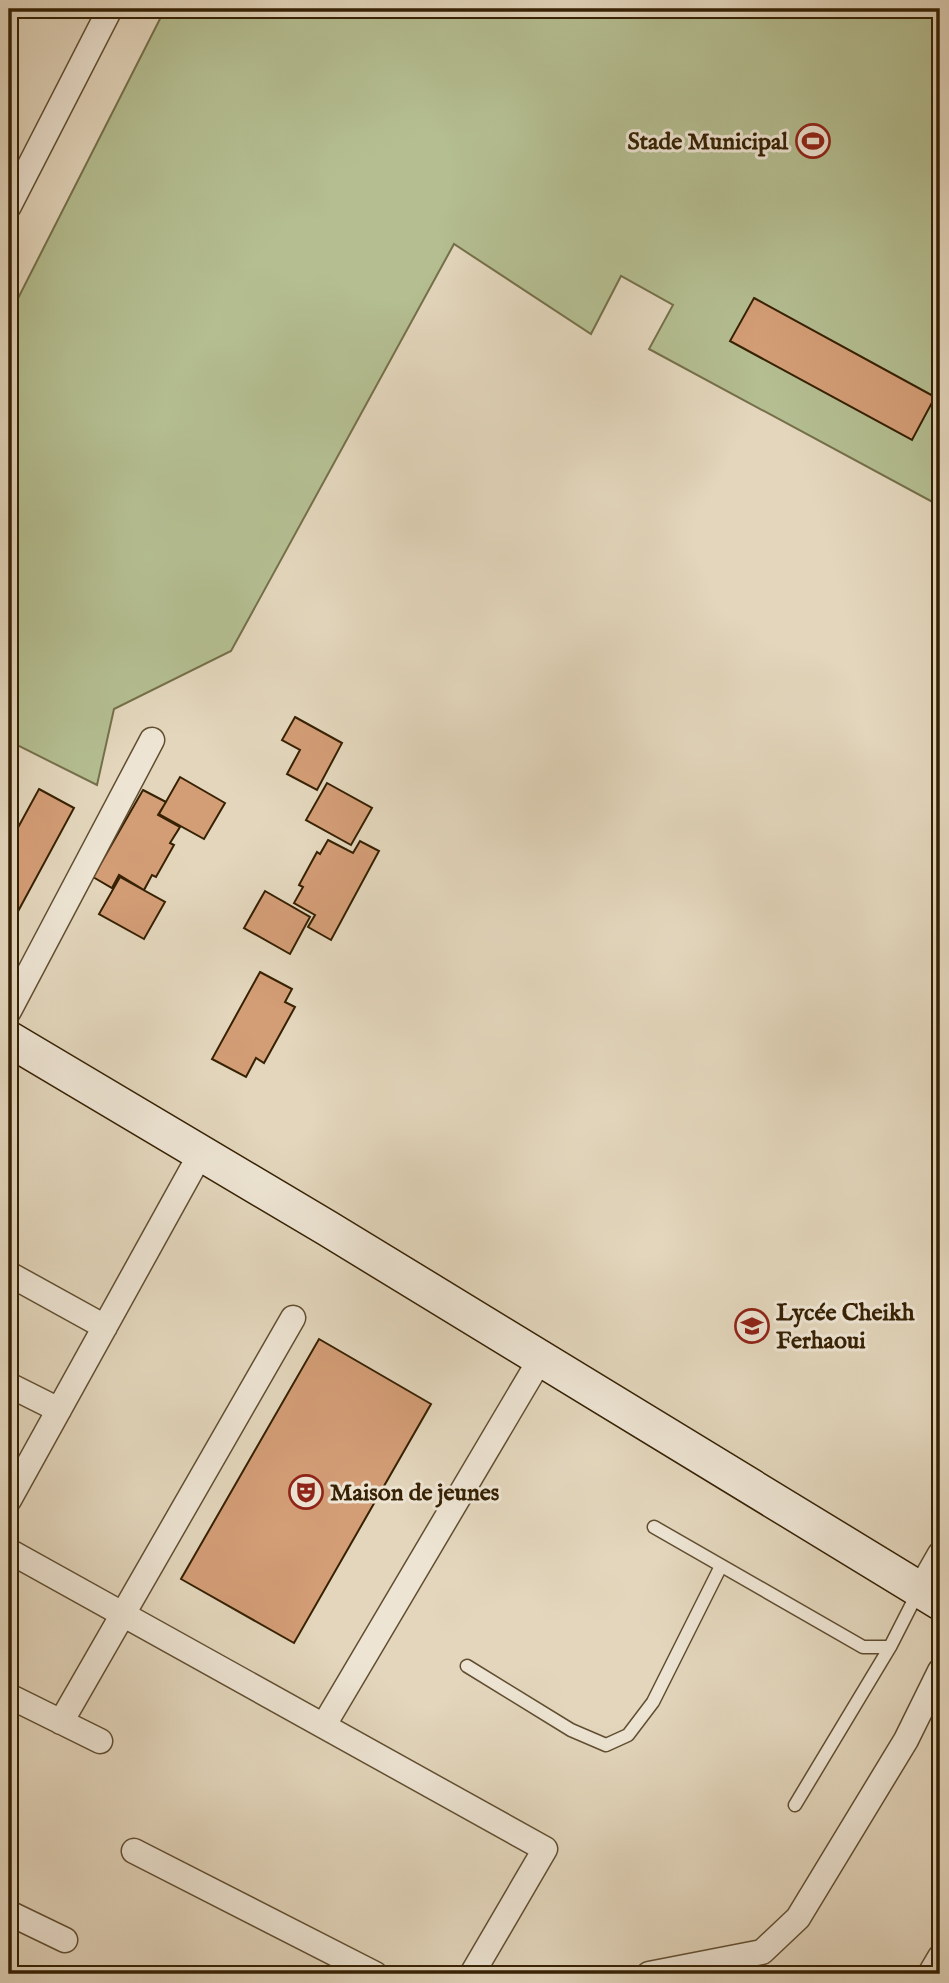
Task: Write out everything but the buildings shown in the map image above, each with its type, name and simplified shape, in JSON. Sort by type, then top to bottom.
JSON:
[{"type":"street","points":[[9,206],[110,9]]},
{"type":"street","points":[[9,1011],[152,740]]},
{"type":"street","points":[[9,1039],[930,1595],[940,1554]]},
{"type":"street","points":[[9,1500],[201,1153]]},
{"type":"street","points":[[9,1274],[105,1327]]},
{"type":"street","points":[[61,1722],[293,1318]]},
{"type":"street","points":[[324,1725],[541,1358]]},
{"type":"street","points":[[9,1385],[59,1410]]},
{"type":"street","points":[[9,1551],[545,1849],[472,1974]]},
{"type":"street","points":[[649,1974],[705,1969],[762,1952],[798,1918],[906,1740],[940,1671]]},
{"type":"street","points":[[9,1696],[100,1741]]},
{"type":"street","points":[[134,1851],[375,1974]]},
{"type":"street","points":[[9,1913],[65,1940]]},
{"type":"street","points":[[930,1974],[940,1957]]},
{"type":"street","points":[[705,1969],[732,1974]]},
{"type":"lane","points":[[654,1527],[863,1647],[890,1647]]},
{"type":"lane","points":[[467,1666],[571,1730],[606,1745],[628,1735],[653,1702],[721,1566]]},
{"type":"lane","points":[[795,1805],[890,1647],[930,1595]]},
{"type":"green space","points":[[165,9],[940,9],[940,506],[649,349],[673,305],[621,276],[591,334],[454,244],[231,651],[114,709],[97,785],[9,741],[9,316]]},
{"type":"place","name":"Stade Municipal","points":[[813,141]]},
{"type":"place","name":"Lycée Cheikh Ferhaoui","points":[[752,1326]]},
{"type":"place","name":"Maison de jeunes","points":[[306,1492]]}]
